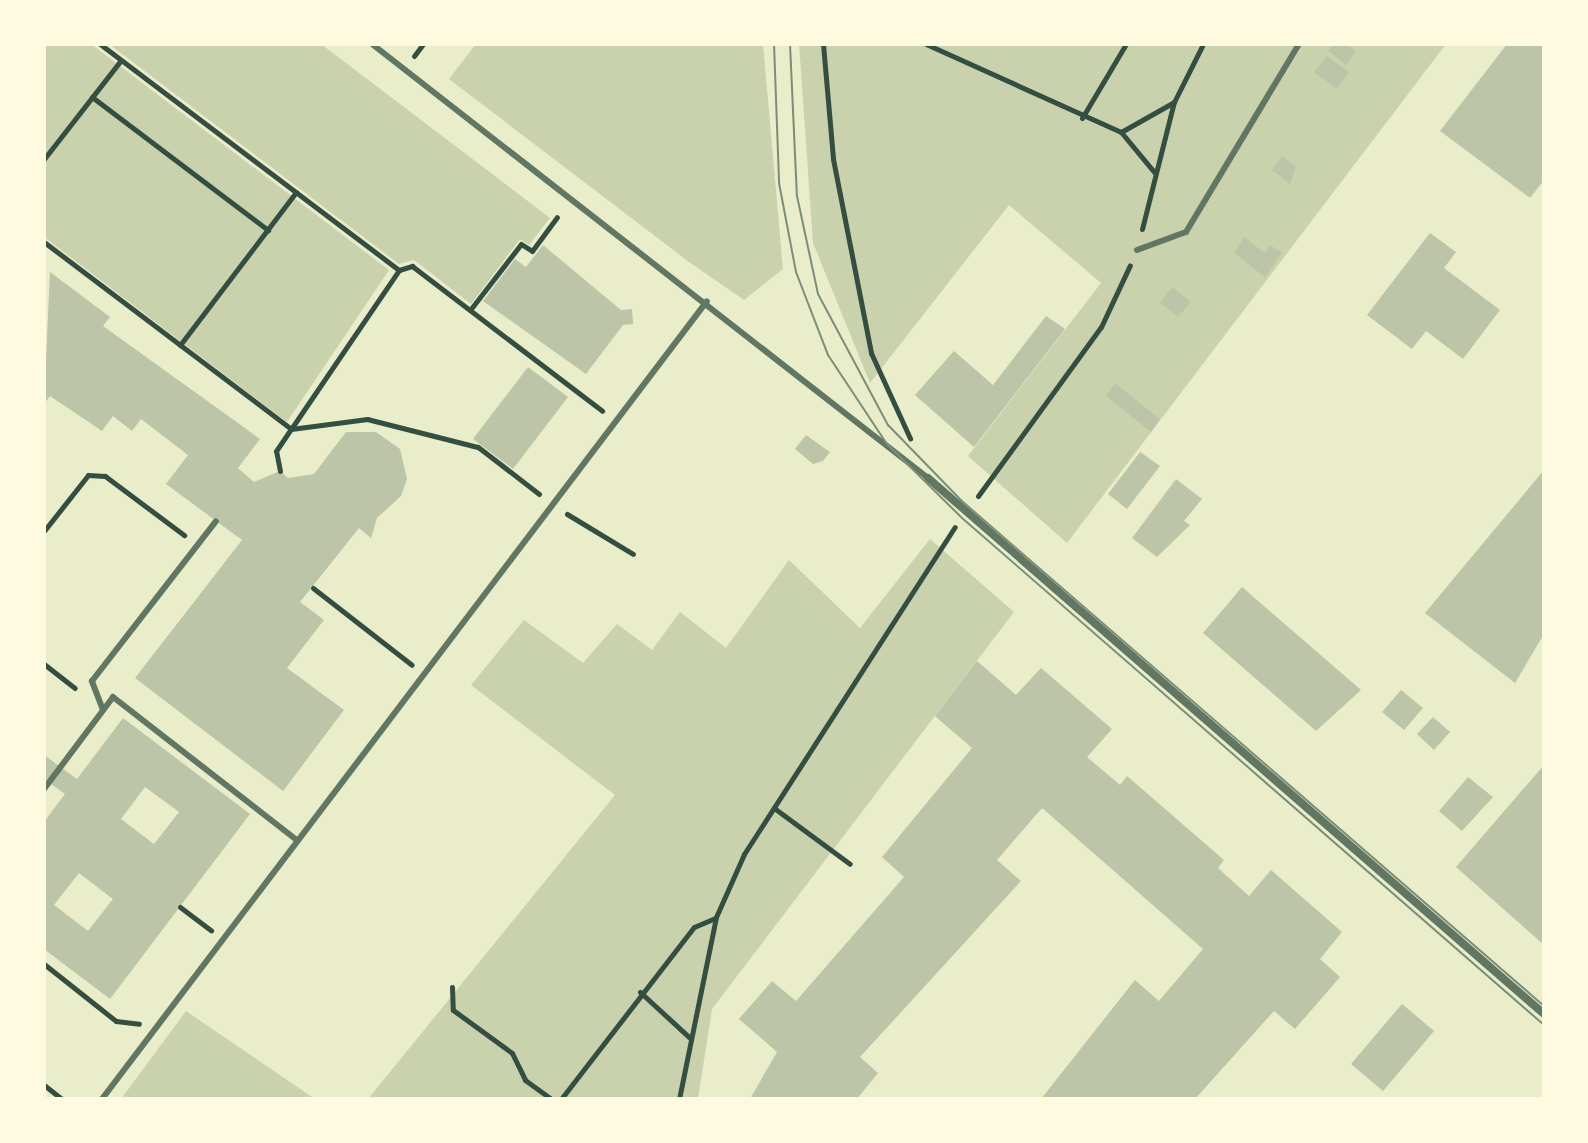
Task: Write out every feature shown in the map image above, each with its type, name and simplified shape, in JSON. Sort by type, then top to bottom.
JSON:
[{"type":"street","points":[[928,478],[1544,1014]]},
{"type":"lane","points":[[372,44],[707,301],[928,478]]},
{"type":"lane","points":[[1137,250],[1186,232],[1299,44]]},
{"type":"lane","points":[[102,1099],[707,301]]},
{"type":"lane","points":[[103,710],[92,681],[216,521]]},
{"type":"lane","points":[[44,789],[113,697],[298,841]]},
{"type":"path","points":[[100,44],[399,270]]},
{"type":"path","points":[[823,44],[833,159],[871,353],[928,478]]},
{"type":"path","points":[[926,44],[1082,118],[1121,132],[1156,175]]},
{"type":"path","points":[[1082,118],[1126,44]]},
{"type":"path","points":[[678,1099],[716,917],[774,807],[966,512],[1101,327],[1137,250],[1174,102],[1203,44]]},
{"type":"path","points":[[44,159],[121,60]]},
{"type":"path","points":[[92,97],[268,230]]},
{"type":"path","points":[[1121,132],[1174,102]]},
{"type":"path","points":[[180,345],[296,192]]},
{"type":"path","points":[[470,310],[521,244],[532,251],[557,217]]},
{"type":"path","points":[[44,242],[291,429],[367,419],[478,447]]},
{"type":"path","points":[[280,471],[276,451],[399,270],[412,266],[616,421]]},
{"type":"path","points":[[44,531],[88,475],[105,476],[197,545]]},
{"type":"path","points":[[313,588],[426,675]]},
{"type":"path","points":[[774,807],[850,864]]},
{"type":"path","points":[[180,907],[223,940]]},
{"type":"path","points":[[561,1099],[640,992],[694,927],[716,917]]},
{"type":"path","points":[[44,964],[116,1021],[157,1027]]},
{"type":"path","points":[[452,987],[453,1010],[512,1053],[525,1080],[551,1099]]},
{"type":"path","points":[[640,992],[689,1037]]},
{"type":"path","points":[[44,1085],[62,1099]]},
{"type":"green space","points":[[44,44],[91,44],[389,270],[287,422],[44,237]]},
{"type":"green space","points":[[109,44],[321,44],[550,218],[529,245],[520,239],[471,304],[414,260],[399,264]]},
{"type":"green space","points":[[476,44],[763,44],[783,269],[744,300],[689,262],[449,79]]},
{"type":"green space","points":[[799,44],[1446,44],[1067,543],[968,456],[1101,283],[1009,205],[870,383],[813,243]]},
{"type":"green space","points":[[930,539],[1014,612],[712,1009],[698,1099],[368,1099],[615,795],[471,685],[524,620],[583,663],[617,624],[652,650],[680,612],[726,648],[789,560],[860,628]]},
{"type":"green space","points":[[186,1011],[315,1099],[121,1099]]},
{"type":"building","points":[[1333,44],[1346,44],[1356,51],[1346,65],[1328,51]]},
{"type":"building","points":[[1507,44],[1544,44],[1544,180],[1530,198],[1440,131]]},
{"type":"building","points":[[1327,56],[1349,72],[1337,89],[1314,72]]},
{"type":"building","points":[[1282,156],[1296,167],[1290,184],[1272,170]]},
{"type":"building","points":[[1430,233],[1456,252],[1444,268],[1500,310],[1463,359],[1426,331],[1412,349],[1367,315]]},
{"type":"building","points":[[1244,237],[1265,253],[1270,245],[1282,253],[1265,277],[1234,253]]},
{"type":"building","points":[[543,245],[621,310],[632,309],[633,324],[623,325],[586,374],[483,301],[515,259],[526,267]]},
{"type":"building","points":[[50,272],[110,317],[103,326],[260,439],[238,468],[254,482],[280,471],[288,478],[314,474],[346,432],[376,432],[400,449],[407,479],[401,496],[377,518],[371,538],[359,528],[300,602],[324,620],[287,668],[344,710],[283,791],[135,678],[242,540],[166,484],[188,455],[141,419],[132,431],[113,416],[102,431],[50,396],[44,404]]},
{"type":"building","points":[[1172,287],[1191,302],[1178,317],[1160,303]]},
{"type":"building","points":[[1046,316],[1065,329],[974,447],[915,395],[954,351],[993,385]]},
{"type":"building","points":[[528,367],[568,397],[513,469],[473,439]]},
{"type":"building","points":[[1115,383],[1160,419],[1151,432],[1106,396]]},
{"type":"building","points":[[806,435],[830,452],[823,461],[813,464],[795,449]]},
{"type":"building","points":[[1140,452],[1160,466],[1127,509],[1108,494]]},
{"type":"building","points":[[1544,470],[1544,634],[1515,683],[1425,613]]},
{"type":"building","points":[[1176,479],[1202,499],[1184,521],[1190,525],[1157,557],[1132,538]]},
{"type":"building","points":[[1242,587],[1361,690],[1316,731],[1203,633]]},
{"type":"building","points":[[977,661],[1016,695],[1041,668],[1112,729],[1087,757],[1120,785],[1127,776],[1224,860],[1218,868],[1249,896],[1271,870],[1342,932],[1320,959],[1340,977],[1295,1029],[1274,1011],[1195,1099],[1041,1099],[1135,980],[1159,1001],[1203,949],[1042,808],[997,860],[1021,881],[860,1057],[878,1073],[857,1099],[750,1099],[777,1052],[739,1019],[772,981],[796,1001],[904,877],[882,857],[972,748],[935,716]]},
{"type":"building","points":[[1401,690],[1423,708],[1404,730],[1382,712]]},
{"type":"building","points":[[1433,717],[1450,732],[1434,750],[1417,734]]},
{"type":"building","points":[[123,718],[250,814],[110,999],[44,949],[44,822],[65,794],[44,779],[44,755],[77,779]],"holes":[[[145,787],[179,812],[154,844],[121,819]],[[79,873],[113,899],[88,931],[54,905]]]},
{"type":"building","points":[[1544,765],[1544,945],[1456,867]]},
{"type":"building","points":[[1468,777],[1493,797],[1462,831],[1439,811]]},
{"type":"building","points":[[1402,1004],[1434,1031],[1383,1091],[1351,1064]]},
{"type":"tram line","points":[[774,44],[779,183],[796,272],[828,355],[887,444],[962,518],[1544,1025]]},
{"type":"tram line","points":[[790,44],[797,196],[818,294],[888,425],[963,502],[1544,1006]]}]
